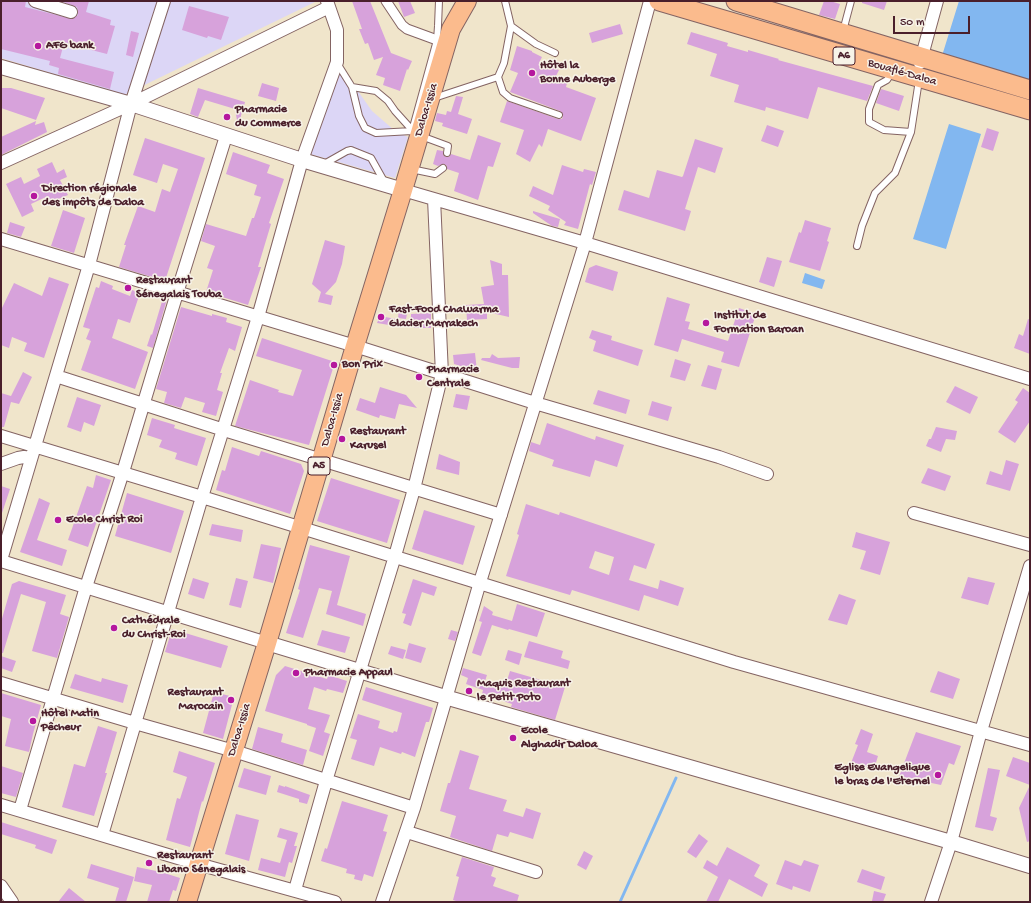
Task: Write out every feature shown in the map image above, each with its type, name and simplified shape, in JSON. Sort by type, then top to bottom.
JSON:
[{"type":"highway","name":"Bouaflé-Daloa","points":[[659,1],[1030,110]]},
{"type":"highway","name":"Bouaflé-Daloa","points":[[736,1],[843,32],[1030,90]]},
{"type":"main road","name":"A5","points":[[444,35],[451,1]]},
{"type":"main road","name":"A5","points":[[444,35],[466,1]]},
{"type":"main road","name":"Daloa-Issia","points":[[187,902],[410,169],[415,133],[430,99],[444,35]]},
{"type":"street","points":[[35,1],[71,12]]},
{"type":"street","points":[[164,1],[132,104],[89,265],[1,560],[86,588],[445,697],[1030,866]]},
{"type":"street","points":[[386,1],[402,25],[407,29],[444,35]]},
{"type":"street","points":[[382,902],[407,832],[445,697],[585,243],[650,1]]},
{"type":"street","points":[[919,78],[921,57],[937,1]]},
{"type":"street","points":[[1,163],[132,104],[328,4],[338,30],[336,62],[302,160],[258,317],[202,497],[102,835]]},
{"type":"street","points":[[1,66],[132,104],[321,166],[585,243],[1030,379]]},
{"type":"street","points":[[20,810],[86,588],[144,404],[176,293],[226,136]]},
{"type":"street","points":[[294,890],[395,556],[414,488],[442,374],[434,199]]},
{"type":"street","points":[[1,239],[355,346],[535,403],[718,457],[766,474]]},
{"type":"street","points":[[56,376],[224,430],[501,514]]},
{"type":"street","points":[[1,436],[302,527],[734,662],[1030,746]]},
{"type":"street","points":[[1,464],[18,458],[32,458]]},
{"type":"street","points":[[914,514],[1030,545]]},
{"type":"street","points":[[931,902],[950,842],[1030,566]]},
{"type":"street","points":[[1,683],[234,751],[414,808]]},
{"type":"street","points":[[1,804],[198,864],[335,902]]},
{"type":"street","points":[[407,832],[536,872]]},
{"type":"street","points":[[1,886],[12,902]]},
{"type":"lane","points":[[415,133],[444,35],[438,26],[439,1]]},
{"type":"lane","points":[[505,1],[511,26],[504,63],[498,77],[503,92],[510,98],[559,115]]},
{"type":"lane","points":[[843,32],[851,1]]},
{"type":"lane","points":[[511,26],[536,44],[555,53]]},
{"type":"lane","points":[[336,62],[352,87],[359,116],[365,128],[376,133],[415,133],[448,146],[447,153]]},
{"type":"lane","points":[[893,71],[887,80],[878,85],[869,109],[869,122],[884,130],[911,132]]},
{"type":"lane","points":[[430,99],[498,77]]},
{"type":"lane","points":[[857,246],[862,226],[875,193],[895,173],[911,132],[919,78]]},
{"type":"lane","points":[[352,87],[376,91],[388,101],[415,133]]},
{"type":"lane","points":[[321,166],[351,150],[371,158],[385,185]]},
{"type":"lane","points":[[410,169],[435,174],[443,168]]},
{"type":"shaded area","points":[[1,1],[317,1],[124,95],[1,58]]},
{"type":"shaded area","points":[[339,64],[372,111],[394,130],[408,137],[395,178],[310,154]]},
{"type":"water","points":[[959,1],[1030,1],[1030,77],[1027,85],[941,59]]},
{"type":"water","points":[[949,124],[981,134],[946,249],[913,239]]},
{"type":"water","points":[[805,273],[825,280],[822,289],[802,283]]},
{"type":"building","points":[[1,1],[26,1],[25,7],[72,19],[78,15],[77,7],[61,1],[89,1],[86,12],[111,20],[110,25],[115,26],[107,54],[64,43],[60,58],[114,72],[110,89],[58,74],[59,68],[49,65],[50,61],[1,49]]},
{"type":"building","points":[[352,1],[370,1],[391,53],[412,61],[408,70],[407,69],[400,91],[383,85],[385,78],[376,75],[383,57],[374,60],[368,43],[365,44],[359,29],[362,29]]},
{"type":"building","points":[[398,1],[410,1],[415,13],[404,17]]},
{"type":"building","points":[[824,1],[840,4],[835,19],[819,15]]},
{"type":"building","points":[[862,1],[887,1],[884,10],[862,3]]},
{"type":"building","points":[[189,6],[229,17],[221,40],[208,36],[207,38],[182,30]]},
{"type":"building","points":[[620,24],[623,34],[592,43],[589,33]]},
{"type":"building","points":[[131,31],[139,33],[133,57],[126,55]]},
{"type":"building","points":[[691,32],[728,43],[727,46],[748,52],[748,50],[779,59],[778,60],[873,86],[867,101],[818,87],[808,119],[766,107],[765,111],[734,102],[739,85],[710,76],[717,54],[687,44]]},
{"type":"building","points":[[517,46],[532,51],[542,57],[539,63],[559,70],[555,78],[567,83],[566,87],[596,98],[581,141],[548,129],[542,147],[539,144],[530,162],[516,154],[524,130],[500,122],[507,101],[558,119],[562,119],[563,115],[560,111],[510,92],[518,73],[510,70]]},
{"type":"building","points":[[262,83],[279,88],[276,101],[258,96]]},
{"type":"building","points":[[1,88],[11,88],[45,98],[36,120],[1,108]]},
{"type":"building","points":[[198,88],[245,102],[238,126],[235,109],[205,100],[198,117],[190,114]]},
{"type":"building","points":[[881,89],[904,96],[899,111],[876,103]]},
{"type":"building","points":[[456,96],[463,97],[458,114],[472,119],[467,134],[442,126],[443,123],[435,121],[437,113],[446,115],[447,111],[451,112]]},
{"type":"building","points":[[36,121],[35,125],[44,122],[47,132],[1,155],[1,137]]},
{"type":"building","points":[[767,125],[784,131],[778,147],[761,141]]},
{"type":"building","points":[[987,128],[999,132],[993,151],[981,147]]},
{"type":"building","points":[[478,135],[501,143],[493,167],[488,166],[478,200],[454,191],[459,173],[447,169],[447,166],[444,164],[438,166],[433,164],[437,150],[443,151],[443,155],[446,157],[449,157],[451,154],[470,160]]},
{"type":"building","points":[[145,138],[205,158],[165,281],[119,267],[126,245],[124,245],[138,206],[155,212],[162,189],[170,192],[178,169],[163,164],[157,183],[133,175]]},
{"type":"building","points":[[695,139],[723,148],[715,173],[698,167],[685,209],[691,211],[685,231],[618,210],[624,190],[649,198],[657,170],[682,177]]},
{"type":"building","points":[[233,152],[270,165],[267,173],[284,179],[269,223],[271,224],[258,267],[261,267],[248,305],[206,292],[213,270],[207,268],[215,246],[201,241],[206,224],[246,236],[252,218],[254,218],[261,197],[254,195],[257,185],[226,174]]},
{"type":"building","points":[[52,162],[57,173],[64,169],[67,177],[60,180],[68,195],[51,202],[48,196],[31,204],[34,211],[22,217],[6,184],[21,177],[24,184],[40,176],[37,169]]},
{"type":"building","points":[[562,165],[583,172],[584,169],[596,172],[592,185],[590,184],[578,229],[564,225],[566,222],[548,210],[550,206],[529,196],[533,186],[553,195]]},
{"type":"building","points":[[63,210],[85,218],[74,253],[51,246]]},
{"type":"building","points":[[533,211],[560,219],[558,227],[552,226],[533,213]]},
{"type":"building","points":[[805,220],[831,228],[827,241],[829,242],[820,271],[789,262],[799,232],[801,233]]},
{"type":"building","points":[[10,222],[25,227],[21,237],[7,233]]},
{"type":"building","points":[[325,240],[345,246],[342,264],[336,282],[325,294],[333,296],[331,305],[318,302],[321,292],[312,284]]},
{"type":"building","points":[[767,257],[782,261],[774,287],[759,282]]},
{"type":"building","points":[[490,260],[502,264],[502,275],[508,275],[509,317],[487,312],[487,319],[467,320],[466,305],[484,304],[481,287],[494,285]]},
{"type":"building","points":[[596,265],[618,272],[613,291],[585,282],[589,268]]},
{"type":"building","points":[[49,277],[69,284],[44,358],[24,351],[27,343],[12,337],[9,348],[1,345],[1,310],[14,283],[42,296]]},
{"type":"building","points":[[101,281],[113,286],[112,289],[130,296],[132,290],[140,293],[130,323],[118,319],[112,338],[148,352],[135,389],[81,370],[91,341],[86,339],[90,329],[83,327],[96,287],[99,288]]},
{"type":"building","points":[[667,297],[690,304],[685,321],[690,322],[688,329],[728,341],[739,308],[756,314],[739,367],[721,362],[724,352],[682,339],[678,352],[654,345]]},
{"type":"building","points":[[163,298],[167,299],[153,348],[147,346],[151,334],[152,335]]},
{"type":"building","points":[[181,307],[212,316],[212,314],[227,318],[226,322],[242,327],[235,351],[229,348],[220,373],[222,373],[217,390],[223,392],[216,416],[202,412],[205,403],[185,397],[181,408],[164,403],[167,392],[156,389]]},
{"type":"building","points":[[399,308],[408,309],[406,319],[398,318]]},
{"type":"building","points":[[431,313],[431,328],[414,328],[414,324],[411,324],[411,314]]},
{"type":"building","points":[[380,316],[396,319],[395,326],[377,323]]},
{"type":"building","points":[[1028,319],[1030,320],[1030,354],[1014,348],[1019,334],[1023,336]]},
{"type":"building","points":[[592,330],[612,336],[611,340],[643,350],[638,366],[593,351],[596,341],[589,338]]},
{"type":"building","points":[[262,338],[335,362],[309,445],[235,426],[250,380],[279,390],[278,392],[293,396],[302,370],[256,356]]},
{"type":"building","points":[[475,353],[477,371],[454,364],[453,355]]},
{"type":"building","points":[[492,354],[498,358],[520,357],[519,368],[512,368],[481,360],[482,358],[490,358]]},
{"type":"building","points":[[675,359],[691,364],[685,381],[670,377]]},
{"type":"building","points":[[708,365],[722,369],[716,390],[701,386]]},
{"type":"building","points":[[23,372],[32,377],[19,404],[11,402],[4,427],[1,427],[1,393],[11,396]]},
{"type":"building","points":[[955,386],[978,397],[970,414],[946,402]]},
{"type":"building","points":[[380,387],[406,395],[417,408],[399,404],[395,419],[380,415],[379,418],[356,410],[360,398],[375,403]]},
{"type":"building","points":[[1023,388],[1030,393],[1030,421],[1015,443],[998,432],[1018,402],[1015,400]]},
{"type":"building","points":[[598,390],[630,400],[626,414],[593,404]]},
{"type":"building","points":[[456,394],[470,396],[467,410],[453,407]]},
{"type":"building","points":[[77,397],[101,405],[94,426],[84,422],[81,432],[67,427]]},
{"type":"building","points":[[652,401],[672,407],[668,421],[648,415]]},
{"type":"building","points":[[152,418],[175,425],[174,428],[206,438],[197,466],[175,459],[177,453],[159,447],[162,440],[147,435]]},
{"type":"building","points":[[547,423],[595,440],[596,436],[624,445],[617,467],[595,460],[590,477],[552,466],[554,460],[529,451],[531,442],[540,445]]},
{"type":"building","points":[[936,427],[957,431],[955,440],[946,439],[941,452],[926,446]]},
{"type":"building","points":[[232,447],[259,456],[261,451],[301,464],[304,471],[290,514],[216,490],[222,470],[225,471]]},
{"type":"building","points":[[439,454],[460,462],[459,475],[436,469]]},
{"type":"building","points":[[1006,460],[1019,464],[1010,491],[986,484],[990,471],[1002,475]]},
{"type":"building","points":[[928,468],[951,476],[945,491],[921,483]]},
{"type":"building","points":[[96,475],[111,480],[88,547],[68,540],[87,486],[93,488]]},
{"type":"building","points":[[331,478],[400,500],[387,543],[317,521]]},
{"type":"building","points":[[1,486],[10,489],[2,513],[1,512]]},
{"type":"building","points":[[127,493],[184,511],[171,553],[115,536]]},
{"type":"building","points":[[39,498],[50,503],[37,540],[67,550],[62,566],[20,552]]},
{"type":"building","points":[[526,504],[559,515],[560,512],[655,544],[646,569],[634,565],[629,580],[658,589],[660,580],[684,588],[678,606],[644,595],[639,611],[572,590],[570,595],[506,576],[519,535],[517,534]],"holes":[[[595,551],[614,557],[609,575],[589,568]]]},
{"type":"building","points":[[424,510],[475,526],[463,565],[412,549]]},
{"type":"building","points":[[212,524],[243,530],[241,542],[209,535]]},
{"type":"building","points":[[856,532],[890,542],[880,575],[860,569],[866,551],[852,547]]},
{"type":"building","points":[[261,544],[281,548],[273,583],[253,578]]},
{"type":"building","points":[[310,545],[350,556],[337,605],[366,614],[363,626],[326,614],[332,591],[319,588],[303,638],[286,633],[300,590],[298,589]]},
{"type":"building","points":[[968,577],[995,583],[988,605],[961,598]]},
{"type":"building","points":[[193,578],[209,583],[204,599],[188,594]]},
{"type":"building","points":[[236,578],[248,581],[241,608],[229,605]]},
{"type":"building","points":[[413,579],[437,587],[434,596],[422,592],[411,626],[403,623],[406,614],[402,613]]},
{"type":"building","points":[[19,581],[66,595],[60,614],[69,617],[57,658],[32,651],[46,602],[21,594],[3,653],[1,653],[1,622],[12,584]]},
{"type":"building","points":[[839,594],[856,600],[847,625],[828,620]]},
{"type":"building","points":[[517,604],[545,613],[537,637],[492,625],[481,656],[472,653],[482,622],[479,621],[484,606],[493,612],[492,615],[512,621]]},
{"type":"building","points":[[172,629],[228,646],[221,668],[165,652]]},
{"type":"building","points":[[322,630],[350,637],[345,653],[317,645]]},
{"type":"building","points":[[451,630],[458,632],[455,641],[448,639]]},
{"type":"building","points":[[529,641],[563,651],[561,658],[570,661],[568,669],[524,657]]},
{"type":"building","points":[[409,643],[426,648],[421,663],[405,658]]},
{"type":"building","points":[[391,646],[406,650],[403,659],[388,654]]},
{"type":"building","points":[[508,650],[522,654],[519,665],[505,660]]},
{"type":"building","points":[[1,656],[16,661],[12,672],[1,668]]},
{"type":"building","points":[[285,666],[327,679],[328,675],[347,681],[343,693],[327,689],[326,691],[314,687],[308,709],[330,715],[324,732],[330,734],[323,756],[309,751],[316,728],[265,711],[276,675]]},
{"type":"building","points":[[463,668],[487,675],[485,681],[505,687],[510,671],[565,687],[555,720],[511,707],[512,704],[482,694],[483,690],[466,684],[468,678],[461,675]]},
{"type":"building","points":[[938,671],[960,679],[953,699],[930,692]]},
{"type":"building","points":[[75,674],[101,682],[102,678],[128,685],[123,703],[70,688]]},
{"type":"building","points":[[366,687],[433,708],[429,722],[426,722],[415,757],[402,752],[401,754],[380,747],[374,766],[351,759],[357,740],[350,738],[358,714],[380,721],[378,728],[393,733],[394,731],[397,732],[402,713],[362,700]]},
{"type":"building","points":[[214,692],[234,697],[223,739],[203,733]]},
{"type":"building","points":[[1,693],[41,705],[29,752],[5,746],[11,719],[1,716]]},
{"type":"building","points":[[98,726],[117,732],[94,816],[62,807],[74,764],[85,767]]},
{"type":"building","points":[[258,727],[283,734],[281,742],[307,750],[303,765],[252,749]]},
{"type":"building","points":[[861,729],[873,734],[867,752],[878,756],[874,769],[851,763],[858,745],[855,744]]},
{"type":"building","points":[[916,732],[961,746],[954,765],[949,763],[941,785],[922,781],[921,784],[898,779]]},
{"type":"building","points":[[460,750],[479,756],[469,789],[507,800],[503,811],[523,817],[526,808],[541,813],[533,839],[510,832],[508,837],[497,834],[492,851],[450,837],[456,816],[440,811]]},
{"type":"building","points":[[179,751],[215,763],[203,802],[202,801],[190,847],[166,840],[177,798],[180,799],[187,777],[173,772]]},
{"type":"building","points":[[1013,757],[1030,763],[1030,785],[1006,776]]},
{"type":"building","points":[[1,766],[23,773],[16,797],[1,793]]},
{"type":"building","points":[[244,768],[271,776],[266,795],[238,787]]},
{"type":"building","points":[[988,768],[1000,770],[990,816],[997,818],[993,831],[975,827]]},
{"type":"building","points":[[279,785],[310,795],[307,804],[299,802],[299,799],[277,792]]},
{"type":"building","points":[[1030,785],[1030,841],[1027,842],[1019,808]]},
{"type":"building","points":[[342,801],[388,815],[383,831],[387,832],[373,877],[364,874],[362,881],[354,879],[355,875],[346,873],[347,869],[321,861],[325,848],[327,849]]},
{"type":"building","points":[[236,814],[259,820],[249,861],[225,854]]},
{"type":"building","points":[[1,822],[57,840],[52,854],[35,848],[36,845],[1,834]]},
{"type":"building","points":[[280,828],[298,833],[294,846],[297,846],[292,863],[289,862],[285,877],[258,870],[261,858],[280,863],[287,840],[277,837]]},
{"type":"building","points":[[699,834],[708,841],[696,858],[687,852]]},
{"type":"building","points":[[727,847],[760,865],[754,876],[768,884],[762,897],[729,879],[718,902],[706,902],[718,877],[703,868],[707,860],[717,866]]},
{"type":"building","points":[[584,851],[593,856],[586,870],[577,865]]},
{"type":"building","points":[[462,857],[494,867],[491,876],[496,878],[493,886],[519,895],[517,902],[459,902],[453,900],[459,877],[456,876]]},
{"type":"building","points":[[785,860],[801,866],[804,860],[819,865],[810,892],[793,886],[792,890],[776,884]]},
{"type":"building","points":[[91,864],[134,877],[126,902],[115,902],[119,888],[87,878]]},
{"type":"building","points":[[137,867],[180,878],[176,891],[173,890],[169,902],[147,902],[152,885],[134,881]]},
{"type":"building","points":[[862,869],[885,877],[881,890],[857,882]]},
{"type":"building","points":[[69,888],[86,902],[58,902]]},
{"type":"building","points":[[874,891],[886,894],[883,902],[872,901]]},
{"type":"waterway","points":[[620,902],[676,778]]},
{"type":"place","name":"AFG bank","points":[[38,46]]},
{"type":"place","name":"Hôtel la Bonne Auberge","points":[[532,73]]},
{"type":"place","name":"Pharmacie du Commerce","points":[[227,117]]},
{"type":"place","name":"Direction régionale des impôts de Daloa","points":[[34,196]]},
{"type":"place","name":"Restaurant Sénegalais Touba","points":[[128,288]]},
{"type":"place","name":"Fast-Food Chawarma Glacier Marrakech","points":[[381,317]]},
{"type":"place","name":"Institut de Formation Baroan","points":[[706,323]]},
{"type":"place","name":"Bon Prix","points":[[334,365]]},
{"type":"place","name":"Pharmacie Centrale","points":[[419,377]]},
{"type":"place","name":"Restaurant Karusel","points":[[342,439]]},
{"type":"place","name":"Ecole Christ Roi","points":[[58,520]]},
{"type":"place","name":"Cathédrale du Christ-Roi","points":[[114,628]]},
{"type":"place","name":"Pharmacie Appaul","points":[[296,673]]},
{"type":"place","name":"Maquis Restaurant le Petit Poto","points":[[469,691]]},
{"type":"place","name":"Restaurant Marocain","points":[[231,700]]},
{"type":"place","name":"Hôtel Matin Pêcheur","points":[[33,721]]},
{"type":"place","name":"Ecole Alghadir Daloa","points":[[513,738]]},
{"type":"place","name":"Eglise Evangelique le bras de l'Eternel","points":[[938,775]]},
{"type":"place","name":"Restaurant Libano Sénegalais","points":[[149,863]]}]
